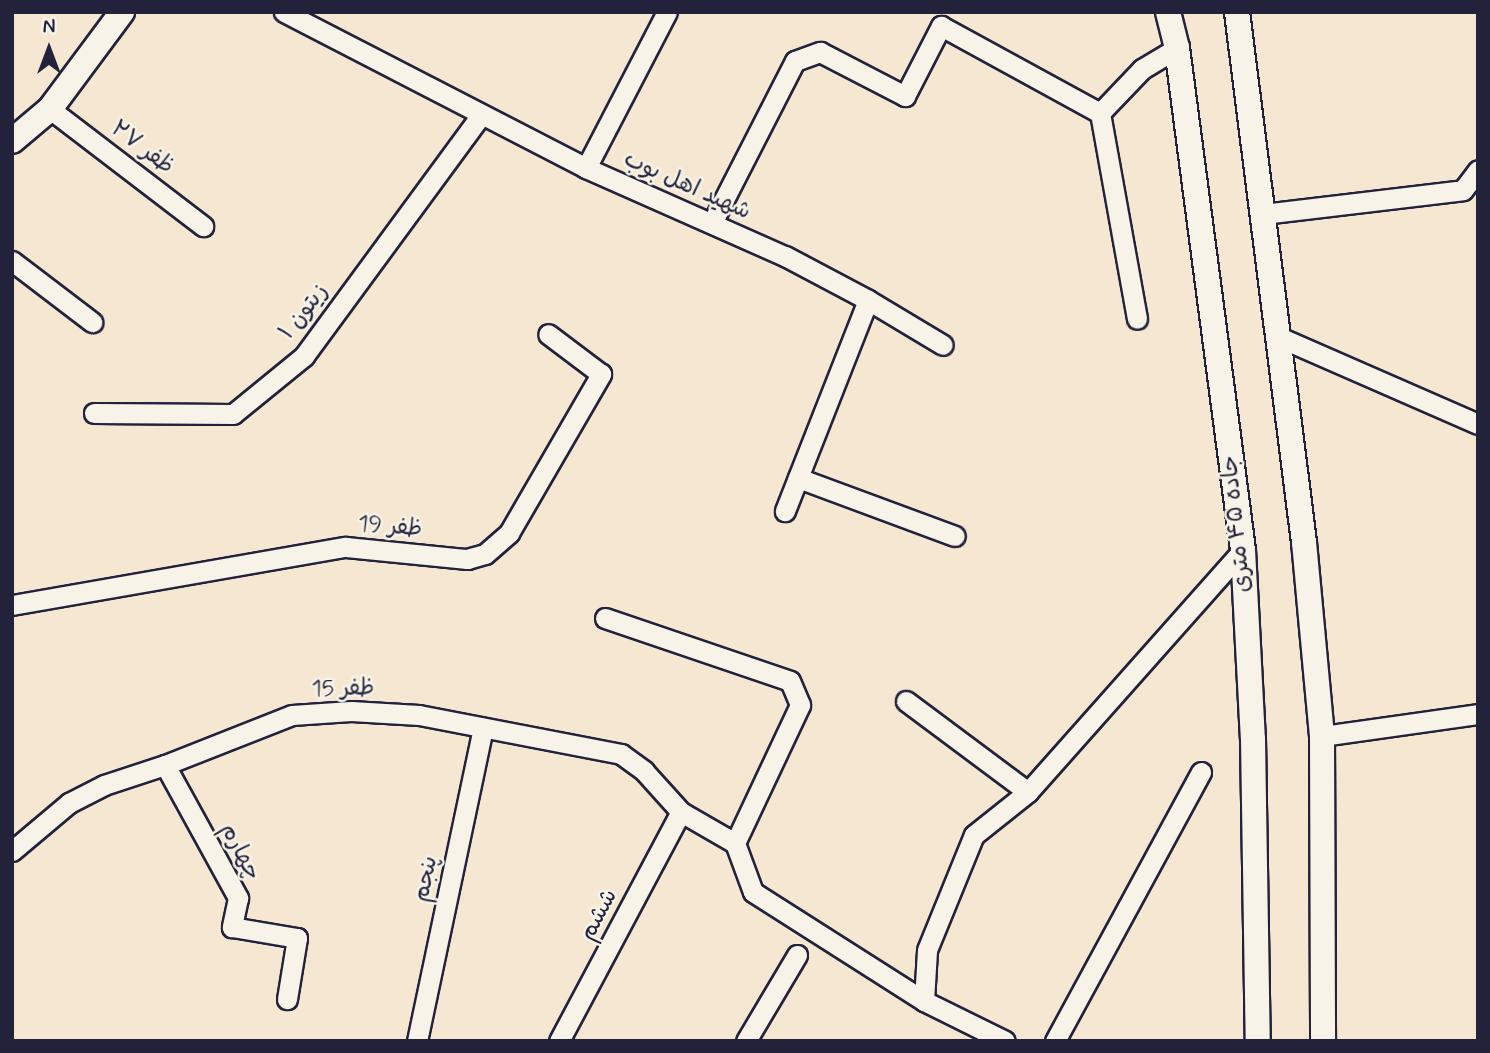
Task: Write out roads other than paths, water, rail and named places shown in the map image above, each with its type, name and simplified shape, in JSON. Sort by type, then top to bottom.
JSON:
[{"type":"street","points":[[12,141],[50,109],[122,12]]},
{"type":"street","name":"شهید اهل بوب","points":[[284,12],[586,169],[785,256],[868,300],[943,345]]},
{"type":"street","points":[[586,169],[667,12]]},
{"type":"street","name":"جاده ۴۵ متری","points":[[1168,12],[1177,48],[1242,550],[1253,739],[1258,1041]]},
{"type":"street","points":[[1237,12],[1304,542],[1322,736],[1323,1041]]},
{"type":"street","points":[[712,223],[795,61],[820,51],[905,96],[941,26],[1082,100],[1100,113],[1137,319]]},
{"type":"street","points":[[1100,113],[1142,69],[1177,48]]},
{"type":"street","name":"ظفر ۲۷","points":[[50,109],[203,226]]},
{"type":"street","name":"زیتون ۱","points":[[94,413],[233,414],[304,356],[481,114]]},
{"type":"street","points":[[1263,215],[1463,190],[1478,170]]},
{"type":"street","points":[[12,261],[92,322]]},
{"type":"street","points":[[785,511],[868,300]]},
{"type":"street","name":"ظفر 19","points":[[12,605],[346,547],[467,559],[485,554],[509,533],[601,374],[548,334]]},
{"type":"street","points":[[1279,337],[1478,424]]},
{"type":"street","points":[[798,478],[955,536]]},
{"type":"street","points":[[924,1001],[927,950],[974,835],[1028,792],[1242,550]]},
{"type":"street","points":[[605,618],[790,681],[800,705],[735,843],[753,892],[924,1001],[1005,1041]]},
{"type":"street","points":[[906,701],[1028,792]]},
{"type":"street","name":"ظفر 15","points":[[12,851],[69,803],[104,785],[165,765],[292,715],[351,711],[419,715],[621,754],[644,771],[681,812],[735,843]]},
{"type":"street","points":[[1322,736],[1478,714]]},
{"type":"street","name":"پنجم","points":[[417,1041],[483,727]]},
{"type":"street","name":"چهارم","points":[[165,765],[238,898],[232,927],[297,938],[287,999]]},
{"type":"street","points":[[1055,1041],[1201,772]]},
{"type":"street","name":"ششم","points":[[559,1041],[681,812]]},
{"type":"street","points":[[746,1041],[797,955]]}]
